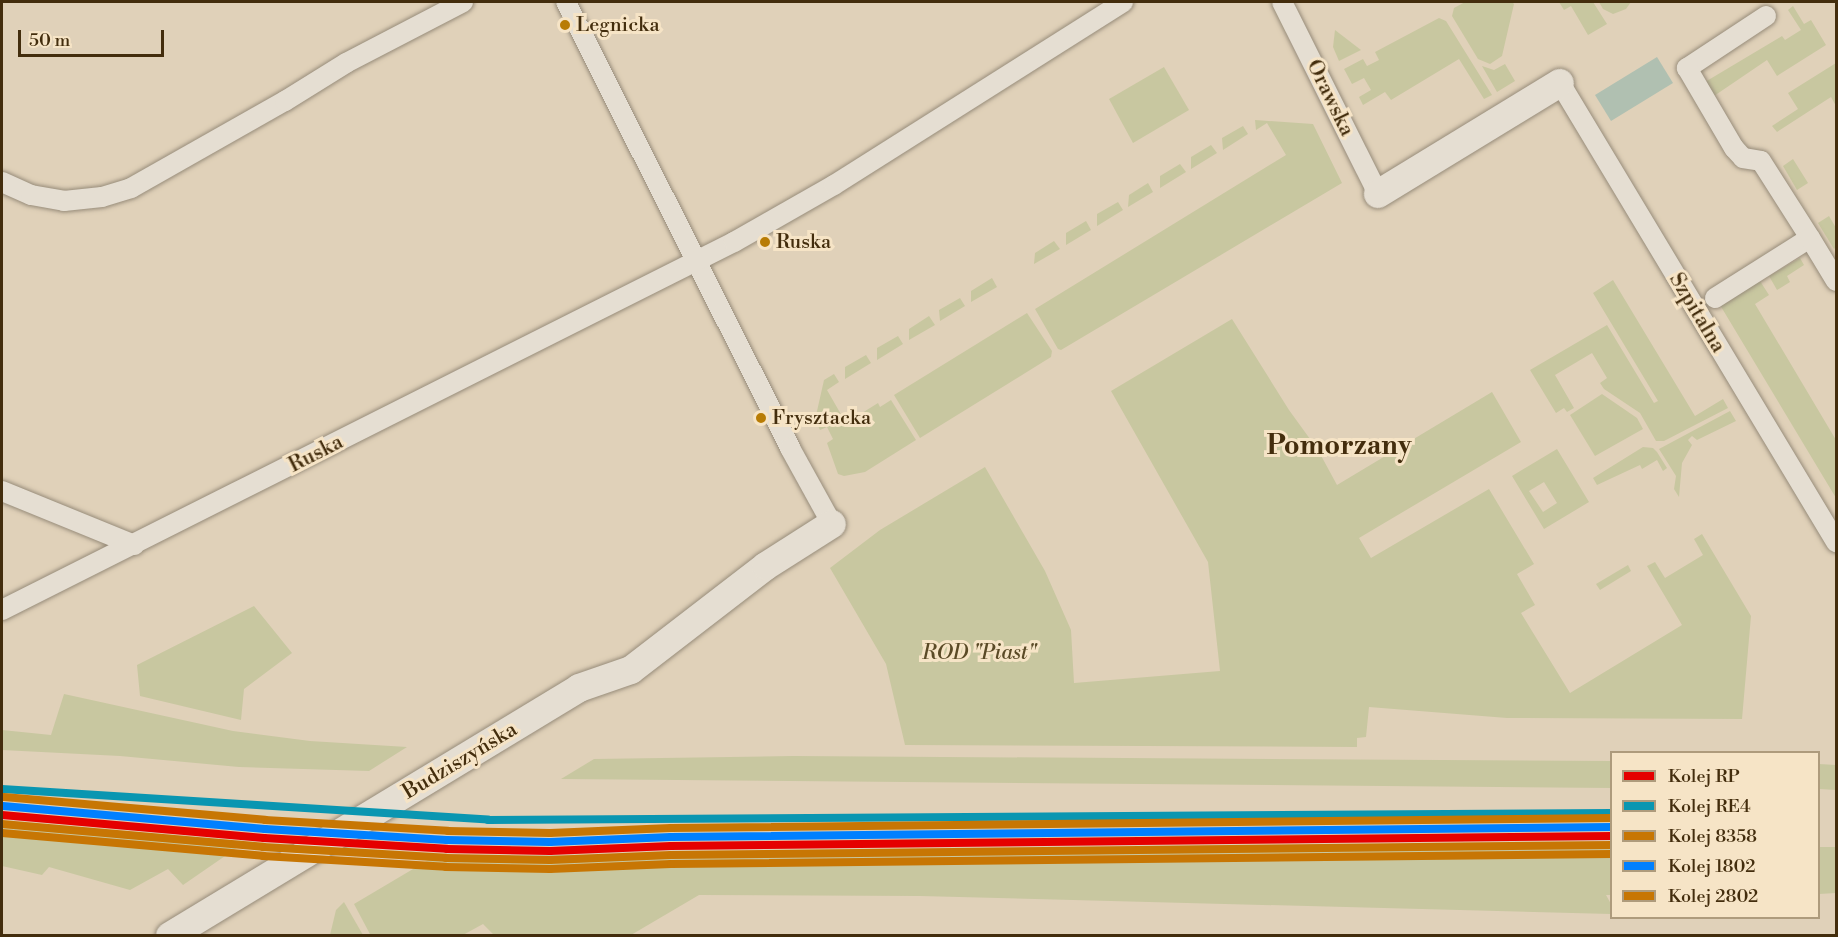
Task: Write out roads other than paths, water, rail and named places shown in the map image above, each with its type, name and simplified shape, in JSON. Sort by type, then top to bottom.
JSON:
[{"type":"street","points":[[2,182],[31,195],[64,201],[102,197],[131,188],[285,101],[346,63],[463,2]]},
{"type":"street","points":[[566,2],[813,493],[832,524]]},
{"type":"street","name":"Ruska","points":[[2,610],[696,262],[850,175],[1123,2]]},
{"type":"street","name":"Orawska","points":[[1282,2],[1378,194]]},
{"type":"street","points":[[1766,16],[1687,68],[1734,148],[1743,158],[1761,160],[1836,281]]},
{"type":"street","points":[[1378,194],[1560,83]]},
{"type":"street","name":"Szpitalna","points":[[1560,83],[1836,542]]},
{"type":"street","points":[[1715,298],[1810,238]]},
{"type":"street","points":[[2,490],[134,545]]},
{"type":"street","name":"Budziszyńska","points":[[170,936],[579,688],[631,670],[766,566],[832,524]]},
{"type":"rail line","name":"RE4","points":[[2,789],[488,820],[1610,813]]},
{"type":"rail line","name":"1802","points":[[3,806],[265,829],[447,840],[550,842],[671,837],[1610,827]]},
{"type":"rail line","name":"RP","points":[[2,815],[264,838],[447,849],[550,851],[671,846],[1610,836]]},
{"type":"rail line","name":"8358","points":[[2,824],[263,847],[446,858],[550,860],[671,855],[1610,845]]},
{"type":"rail line","name":"2802","points":[[2,833],[263,856],[446,867],[550,869],[671,864],[1610,854]]},
{"type":"place","name":"Legnicka","points":[[565,25]]},
{"type":"place","name":"Ruska","points":[[765,242]]},
{"type":"place","name":"Frysztacka","points":[[761,418]]},
{"type":"district","name":"Pomorzany","points":[[1339,447]]},
{"type":"park label","name":"ROD \"Piast\"","points":[[979,653]]}]
